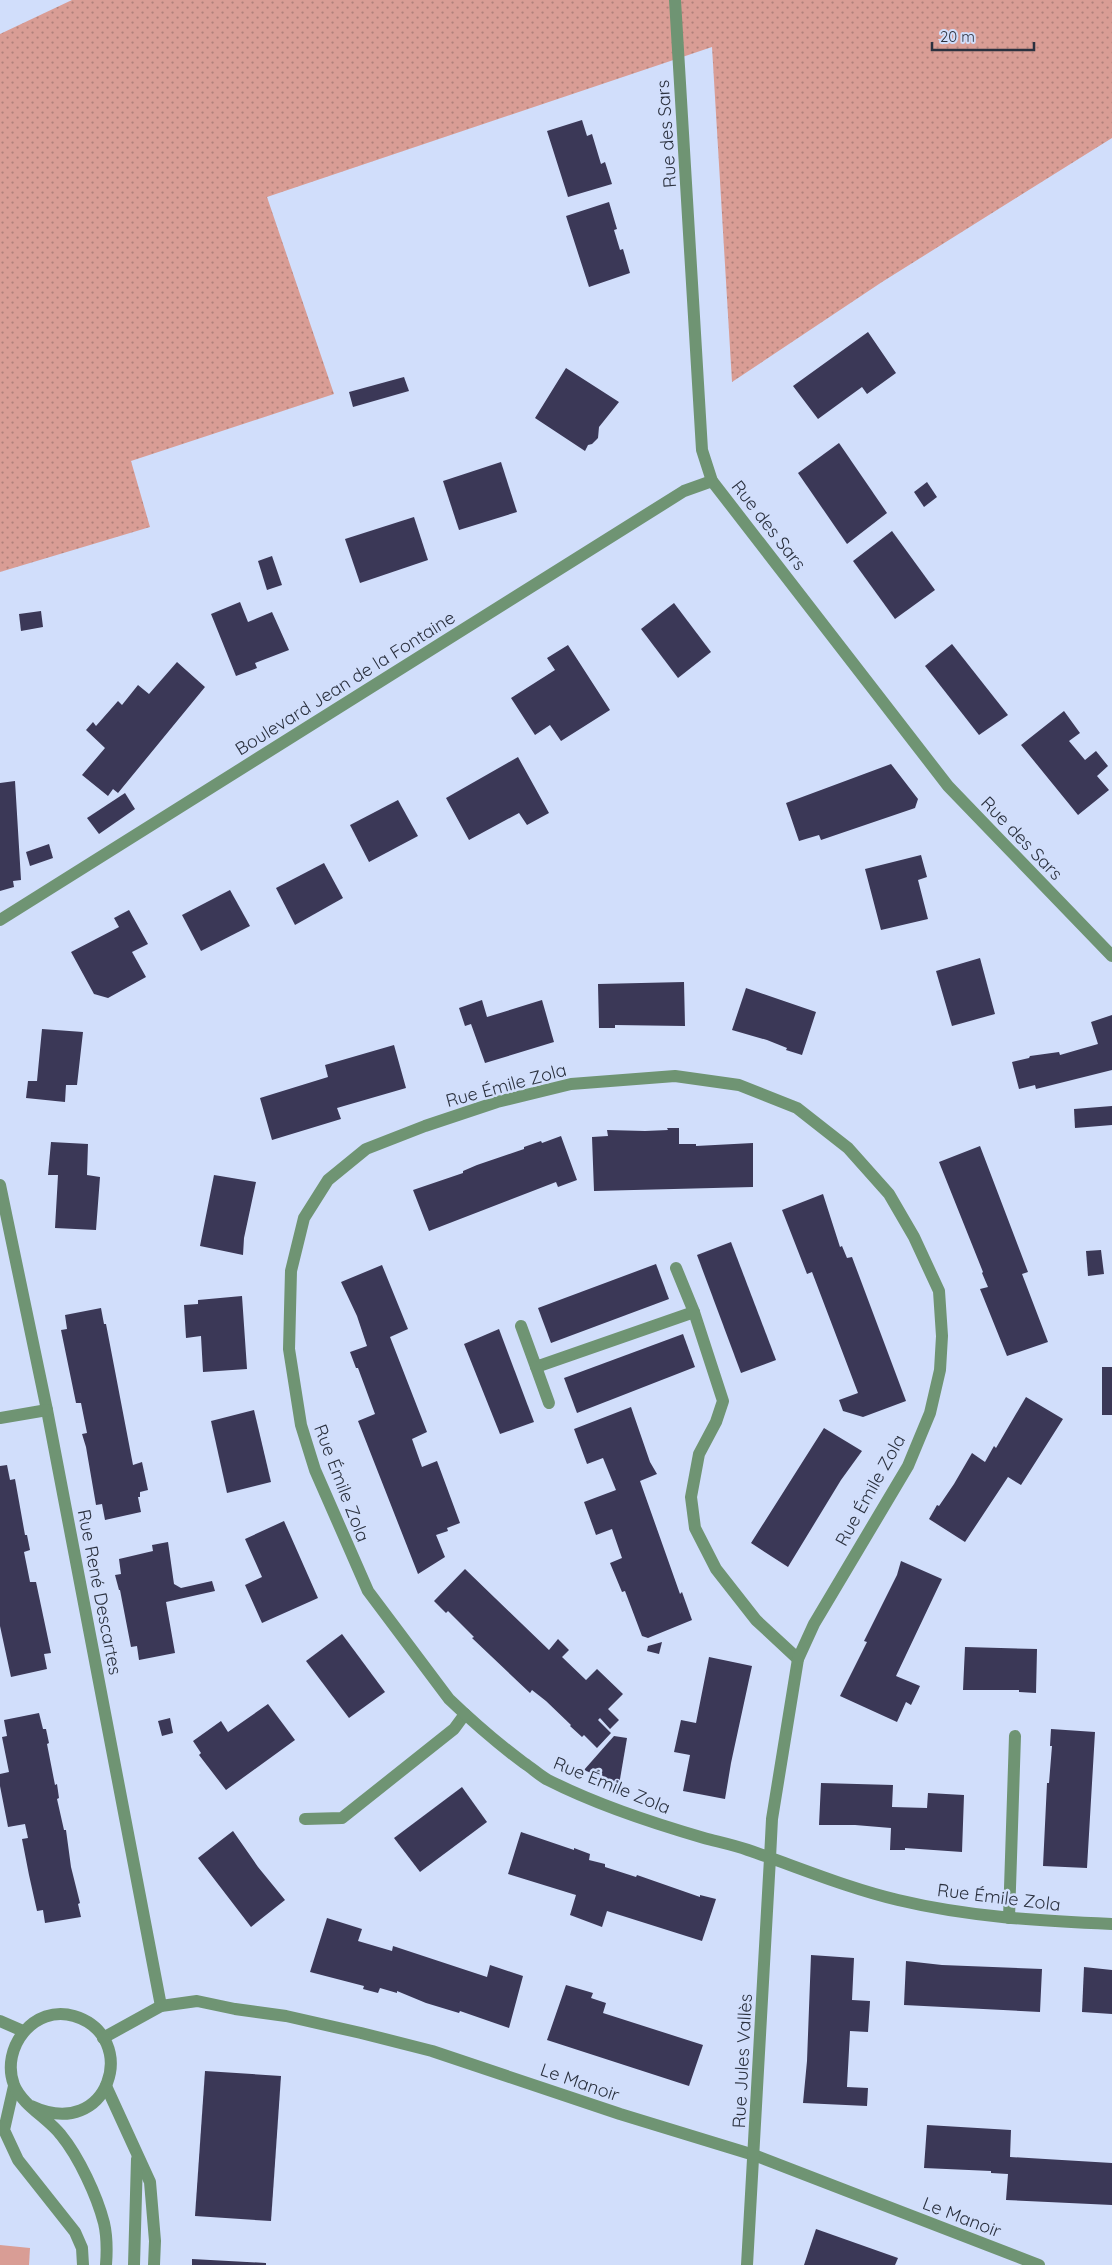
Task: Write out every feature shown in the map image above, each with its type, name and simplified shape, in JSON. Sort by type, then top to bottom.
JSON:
[{"type":"street","name":"Rue des Sars","points":[[675,0],[702,450],[712,481],[948,786],[1112,956]]},
{"type":"street","name":"Boulevard Jean de la Fontaine","points":[[0,920],[684,491],[712,481]]},
{"type":"street","name":"Rue Émile Zola","points":[[770,1858],[772,1819],[798,1659],[814,1624],[908,1466],[930,1413],[940,1370],[942,1336],[939,1291],[914,1237],[889,1194],[848,1148],[797,1108],[739,1085],[675,1076],[571,1084],[497,1102],[425,1126],[366,1149],[328,1180],[304,1218],[291,1271],[289,1349],[301,1425],[315,1470],[368,1591],[449,1699],[491,1738],[547,1780],[630,1814],[897,1900],[962,1913],[1009,1918],[1112,1924]]},
{"type":"street","name":"Rue René Descartes","points":[[0,1185],[47,1410],[161,2006]]},
{"type":"street","points":[[676,1268],[694,1312],[723,1400],[716,1422],[699,1454],[691,1497],[695,1528],[716,1569],[756,1620],[798,1659]]},
{"type":"street","points":[[536,1367],[694,1312]]},
{"type":"street","points":[[521,1326],[549,1403]]},
{"type":"street","points":[[0,1418],[47,1410]]},
{"type":"street","points":[[305,1819],[342,1818],[454,1729],[465,1714]]},
{"type":"street","points":[[1009,1918],[1015,1736]]},
{"type":"street","name":"Rue Jules Vallès","points":[[747,2265],[770,1858]]},
{"type":"street","name":"Le Manoir","points":[[104,2038],[161,2006],[197,2001],[235,2009],[286,2016],[361,2033],[432,2051],[620,2114],[754,2155],[1038,2265]]},
{"type":"street","points":[[31,2106],[47,2113],[65,2115],[82,2110],[96,2100],[106,2086],[111,2070],[110,2053],[104,2038],[91,2024],[74,2016],[56,2014],[38,2020],[23,2031],[13,2047],[10,2067],[14,2086],[21,2096],[31,2106],[61,2134],[76,2158],[104,2224],[106,2265]]},
{"type":"street","points":[[0,2021],[23,2031]]},
{"type":"street","points":[[14,2086],[4,2130],[18,2160],[75,2232],[82,2248],[83,2265]]},
{"type":"street","points":[[106,2086],[150,2182],[155,2241],[154,2265]]},
{"type":"street","points":[[134,2265],[138,2154]]},
{"type":"shaded area","points":[[72,0],[1112,0],[1112,138],[882,282],[732,382],[712,47],[267,197],[334,394],[131,461],[150,527],[0,572],[0,34]]},
{"type":"shaded area","points":[[0,2245],[30,2248],[29,2265],[0,2265]]},
{"type":"building","points":[[582,120],[587,136],[592,134],[601,164],[605,162],[612,184],[568,197],[547,131]]},
{"type":"building","points":[[609,202],[617,229],[614,230],[620,250],[623,249],[630,273],[589,287],[566,216]]},
{"type":"building","points":[[868,332],[896,373],[867,394],[862,387],[818,419],[793,386]]},
{"type":"building","points":[[566,368],[619,402],[599,427],[598,438],[588,445],[585,451],[535,418]]},
{"type":"building","points":[[404,377],[409,391],[353,407],[349,392]]},
{"type":"building","points":[[839,443],[887,513],[847,544],[798,473]]},
{"type":"building","points":[[501,462],[517,512],[459,530],[443,481]]},
{"type":"building","points":[[927,482],[937,497],[924,507],[914,492]]},
{"type":"building","points":[[414,517],[428,560],[360,583],[345,539]]},
{"type":"building","points":[[892,531],[935,590],[895,619],[853,561]]},
{"type":"building","points":[[272,556],[282,585],[267,590],[258,561]]},
{"type":"building","points":[[240,602],[248,622],[272,612],[289,650],[255,663],[257,668],[236,676],[211,614]]},
{"type":"building","points":[[674,603],[711,652],[678,678],[641,629]]},
{"type":"building","points":[[41,611],[43,627],[21,631],[19,614]]},
{"type":"building","points":[[952,644],[1008,715],[979,735],[925,666]]},
{"type":"building","points":[[568,645],[610,710],[561,741],[550,725],[535,735],[511,698],[555,670],[547,658]]},
{"type":"building","points":[[177,662],[205,687],[118,793],[113,789],[108,796],[82,775],[105,748],[86,730],[93,722],[96,726],[118,701],[122,705],[138,685],[149,694]]},
{"type":"building","points":[[1064,711],[1080,733],[1069,741],[1085,760],[1096,751],[1108,766],[1097,776],[1109,790],[1078,815],[1021,745]]},
{"type":"building","points":[[518,757],[549,813],[527,825],[519,813],[469,840],[446,798]]},
{"type":"building","points":[[891,764],[918,799],[915,808],[821,840],[819,835],[799,841],[786,803]]},
{"type":"building","points":[[15,781],[21,880],[13,881],[14,887],[0,891],[0,783]]},
{"type":"building","points":[[125,793],[135,809],[99,834],[87,818]]},
{"type":"building","points":[[398,800],[418,836],[369,862],[350,825]]},
{"type":"building","points":[[49,844],[53,858],[30,866],[26,852]]},
{"type":"building","points":[[921,855],[927,877],[918,880],[928,919],[881,930],[865,869]]},
{"type":"building","points":[[324,863],[343,898],[295,925],[276,888]]},
{"type":"building","points":[[230,890],[250,926],[201,951],[182,915]]},
{"type":"building","points":[[129,910],[148,944],[132,952],[146,977],[108,998],[94,994],[71,952],[119,927],[114,918]]},
{"type":"building","points":[[980,958],[995,1014],[952,1026],[936,971]]},
{"type":"building","points":[[684,982],[685,1026],[615,1025],[615,1028],[599,1028],[598,984]]},
{"type":"building","points":[[746,988],[816,1012],[802,1055],[786,1050],[787,1048],[767,1040],[732,1030]]},
{"type":"building","points":[[482,1000],[487,1017],[542,1000],[554,1042],[485,1063],[471,1024],[465,1026],[459,1008]]},
{"type":"building","points":[[1112,1015],[1112,1070],[1036,1089],[1035,1085],[1019,1089],[1012,1062],[1029,1058],[1030,1056],[1059,1052],[1060,1055],[1098,1044],[1091,1022]]},
{"type":"building","points":[[42,1029],[83,1032],[77,1085],[66,1085],[65,1102],[26,1098],[28,1081],[37,1081]]},
{"type":"building","points":[[394,1045],[406,1088],[337,1108],[341,1119],[272,1140],[260,1098],[328,1077],[325,1065]]},
{"type":"building","points":[[1112,1106],[1112,1125],[1075,1128],[1074,1109]]},
{"type":"building","points":[[667,1128],[679,1128],[679,1144],[696,1144],[696,1146],[753,1143],[753,1187],[594,1191],[592,1137],[608,1136],[607,1130],[645,1131],[668,1130]]},
{"type":"building","points":[[561,1136],[577,1180],[558,1187],[556,1182],[429,1231],[413,1190],[463,1173],[463,1171],[477,1165],[524,1149],[524,1147]]},
{"type":"building","points":[[51,1142],[88,1144],[87,1175],[100,1177],[96,1230],[55,1228],[58,1175],[48,1175]]},
{"type":"building","points":[[980,1146],[1028,1272],[1022,1274],[1048,1342],[1007,1356],[980,1289],[988,1287],[983,1272],[939,1162]]},
{"type":"building","points":[[214,1175],[256,1182],[244,1238],[243,1255],[200,1246]]},
{"type":"building","points":[[823,1194],[840,1247],[842,1246],[847,1258],[852,1257],[906,1401],[863,1417],[843,1411],[839,1400],[858,1393],[812,1272],[807,1274],[782,1210]]},
{"type":"building","points":[[731,1242],[776,1360],[741,1373],[697,1255]]},
{"type":"building","points":[[1101,1250],[1104,1274],[1088,1276],[1086,1251]]},
{"type":"building","points":[[656,1264],[669,1299],[551,1343],[538,1308]]},
{"type":"building","points":[[382,1265],[408,1329],[390,1337],[427,1432],[412,1439],[422,1467],[437,1461],[460,1523],[447,1528],[448,1531],[436,1535],[445,1557],[418,1574],[358,1421],[375,1414],[350,1352],[367,1346],[357,1316],[341,1282]]},
{"type":"building","points":[[242,1296],[247,1369],[203,1372],[201,1336],[186,1338],[184,1305],[198,1304],[198,1300]]},
{"type":"building","points":[[101,1308],[104,1324],[106,1324],[133,1465],[142,1462],[148,1490],[140,1492],[140,1497],[138,1497],[141,1512],[105,1520],[102,1504],[96,1505],[82,1434],[87,1433],[81,1403],[76,1403],[61,1330],[67,1329],[65,1315]]},
{"type":"building","points":[[499,1329],[534,1422],[500,1434],[464,1344]]},
{"type":"building","points":[[683,1334],[695,1367],[577,1413],[564,1378]]},
{"type":"building","points":[[1102,1367],[1112,1367],[1112,1415],[1102,1415]]},
{"type":"building","points":[[1026,1397],[1063,1419],[1021,1485],[1008,1477],[965,1542],[929,1519],[937,1505],[939,1506],[954,1484],[972,1453],[985,1462],[994,1446],[996,1448]]},
{"type":"building","points":[[631,1407],[650,1462],[657,1474],[640,1481],[680,1594],[682,1592],[692,1620],[648,1638],[642,1636],[625,1591],[622,1592],[610,1563],[622,1558],[612,1529],[596,1535],[584,1502],[616,1490],[603,1458],[587,1464],[574,1429]]},
{"type":"building","points":[[254,1410],[271,1482],[227,1493],[211,1421]]},
{"type":"building","points":[[824,1428],[862,1451],[841,1480],[788,1567],[751,1543]]},
{"type":"building","points":[[7,1465],[10,1480],[15,1479],[25,1535],[27,1535],[30,1550],[24,1552],[30,1582],[36,1582],[51,1653],[44,1654],[47,1669],[11,1677],[0,1626],[0,1466]]},
{"type":"building","points":[[284,1521],[318,1598],[262,1623],[245,1585],[262,1577],[245,1539]]},
{"type":"building","points":[[168,1542],[174,1584],[181,1588],[212,1581],[215,1591],[166,1602],[175,1653],[139,1660],[137,1646],[131,1647],[120,1590],[115,1575],[121,1574],[119,1559],[153,1551],[152,1545]]},
{"type":"building","points":[[901,1561],[942,1579],[896,1676],[920,1686],[911,1705],[906,1702],[897,1722],[840,1696],[867,1642],[864,1641],[897,1575]]},
{"type":"building","points":[[465,1569],[549,1650],[558,1639],[569,1650],[562,1657],[586,1680],[597,1669],[623,1694],[608,1709],[619,1720],[610,1729],[600,1718],[598,1720],[611,1733],[597,1748],[584,1735],[582,1737],[570,1726],[546,1701],[532,1690],[530,1693],[472,1638],[474,1637],[448,1611],[446,1613],[434,1601]]},
{"type":"building","points":[[342,1634],[385,1692],[349,1718],[306,1661]]},
{"type":"building","points":[[662,1642],[659,1654],[647,1651],[648,1646]]},
{"type":"building","points":[[965,1647],[1037,1649],[1036,1693],[1019,1692],[1019,1690],[963,1690]]},
{"type":"building","points":[[709,1657],[752,1666],[725,1799],[683,1791],[690,1755],[674,1752],[681,1720],[696,1723]]},
{"type":"building","points":[[268,1704],[295,1740],[226,1790],[199,1755],[201,1753],[193,1741],[221,1721],[228,1732]]},
{"type":"building","points":[[39,1713],[43,1729],[46,1729],[49,1743],[47,1744],[59,1798],[57,1799],[64,1830],[66,1830],[81,1917],[45,1923],[43,1910],[37,1911],[29,1875],[22,1839],[28,1838],[25,1824],[8,1827],[0,1786],[0,1774],[9,1772],[2,1737],[7,1736],[4,1720]]},
{"type":"building","points":[[170,1718],[173,1733],[162,1736],[158,1721]]},
{"type":"building","points":[[1051,1729],[1095,1732],[1087,1868],[1043,1866],[1047,1783],[1049,1783],[1052,1746],[1050,1746]]},
{"type":"building","points":[[614,1736],[627,1738],[619,1785],[584,1770]]},
{"type":"building","points":[[821,1783],[893,1785],[892,1807],[927,1808],[928,1793],[964,1795],[962,1852],[905,1848],[905,1850],[890,1850],[891,1828],[819,1825]]},
{"type":"building","points":[[462,1787],[487,1822],[420,1872],[394,1838]]},
{"type":"building","points":[[233,1831],[258,1867],[285,1900],[251,1927],[198,1858]]},
{"type":"building","points":[[521,1832],[590,1854],[589,1860],[605,1864],[605,1867],[636,1877],[637,1875],[700,1897],[700,1895],[716,1899],[702,1941],[607,1911],[602,1927],[570,1915],[576,1895],[508,1874]]},
{"type":"building","points":[[327,1918],[362,1929],[358,1941],[392,1951],[393,1946],[487,1977],[490,1965],[523,1976],[509,2028],[460,2011],[459,2013],[426,2003],[397,1991],[397,1993],[380,1988],[378,1993],[363,1989],[364,1986],[310,1972]]},
{"type":"building","points":[[811,1955],[854,1958],[852,2000],[870,2001],[868,2032],[850,2031],[847,2087],[868,2088],[867,2106],[803,2103],[807,2061]]},
{"type":"building","points":[[906,1961],[942,1965],[1042,1969],[1040,2012],[904,2005]]},
{"type":"building","points":[[1084,1967],[1112,1970],[1112,2014],[1082,2012]]},
{"type":"building","points":[[566,1985],[593,1993],[591,1998],[606,2003],[603,2013],[703,2045],[689,2086],[547,2040]]},
{"type":"building","points":[[205,2071],[281,2076],[271,2221],[195,2216]]},
{"type":"building","points":[[927,2125],[1011,2130],[1010,2157],[1112,2163],[1112,2205],[1006,2200],[1008,2174],[991,2173],[991,2171],[924,2168]]},
{"type":"building","points":[[816,2229],[898,2258],[895,2265],[804,2265]]},
{"type":"building","points":[[192,2259],[266,2263],[266,2265],[192,2265]]}]
